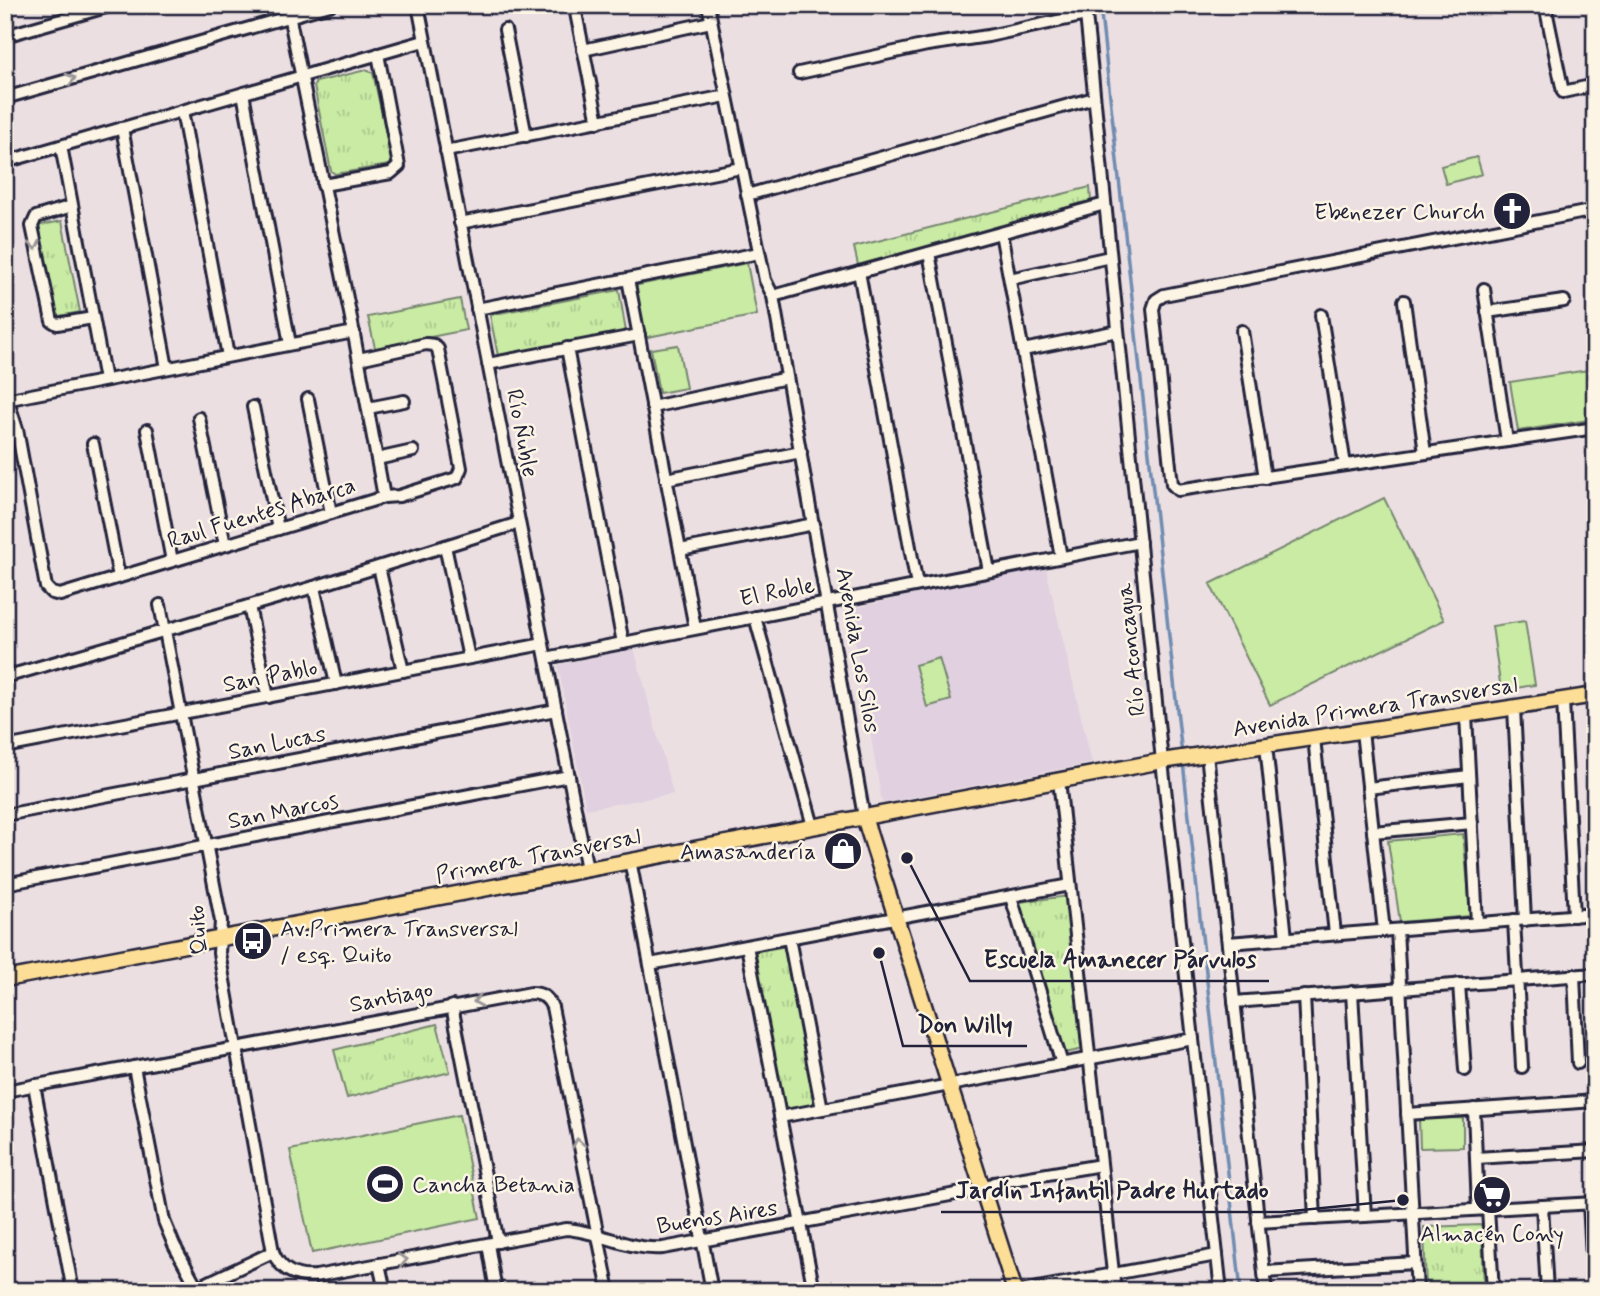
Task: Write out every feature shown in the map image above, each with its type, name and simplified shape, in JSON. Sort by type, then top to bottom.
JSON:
[{"type":"main road","name":"Avenida Primera Transversal","points":[[1176,759],[1595,695]]},
{"type":"main road","name":"Primera Transversal","points":[[5,979],[1176,759]]},
{"type":"main road","name":"Avenida Los Silos","points":[[864,817],[1015,1291]]},
{"type":"street","points":[[5,36],[113,5]]},
{"type":"street","points":[[5,98],[288,11],[330,5]]},
{"type":"street","name":"Río Ñuble","points":[[419,5],[587,869]]},
{"type":"street","name":"Avenida Los Silos","points":[[708,5],[765,280],[773,296],[864,817]]},
{"type":"street","points":[[1545,5],[1563,92],[1595,85]]},
{"type":"street","points":[[575,9],[598,121]]},
{"type":"street","points":[[799,74],[927,45],[988,36],[1085,10]]},
{"type":"street","name":"Río Aconcagua","points":[[1085,10],[1140,542],[1176,759],[1194,1039],[1221,1291]]},
{"type":"street","name":"Raul Fuentes Abarca","points":[[6,397],[46,587],[52,593],[60,595],[384,497],[354,332],[288,11]]},
{"type":"street","points":[[583,50],[711,22]]},
{"type":"street","points":[[505,30],[526,136]]},
{"type":"street","points":[[5,162],[424,41]]},
{"type":"street","points":[[323,185],[391,173],[399,166],[378,54]]},
{"type":"street","points":[[243,93],[290,344]]},
{"type":"street","points":[[446,152],[726,96]]},
{"type":"street","points":[[747,195],[1094,98]]},
{"type":"street","points":[[182,111],[228,356]]},
{"type":"street","points":[[122,128],[167,368]]},
{"type":"street","points":[[61,146],[105,380]]},
{"type":"street","points":[[460,223],[741,168]]},
{"type":"street","points":[[773,296],[1105,204]]},
{"type":"street","points":[[72,206],[36,217],[32,226],[52,321],[57,324],[93,318]]},
{"type":"street","points":[[1595,210],[1164,295],[1154,302],[1172,484],[1175,489],[1595,428]]},
{"type":"street","points":[[1001,233],[1061,557]]},
{"type":"street","points":[[477,309],[759,253]]},
{"type":"street","points":[[929,253],[989,571]]},
{"type":"street","points":[[1010,279],[1110,257]]},
{"type":"street","points":[[859,272],[917,585]]},
{"type":"street","points":[[628,279],[695,628]]},
{"type":"street","points":[[1484,289],[1507,441]]},
{"type":"street","points":[[1487,312],[1564,301]]},
{"type":"street","points":[[1404,302],[1425,453]]},
{"type":"street","points":[[1321,315],[1345,465]]},
{"type":"street","points":[[1023,350],[1118,331]]},
{"type":"street","points":[[1242,331],[1265,478]]},
{"type":"street","points":[[6,397],[354,332]]},
{"type":"street","points":[[488,364],[639,335]]},
{"type":"street","points":[[359,359],[430,344],[438,349],[442,364],[461,472],[454,480],[399,496],[384,497]]},
{"type":"street","points":[[567,348],[623,643]]},
{"type":"street","points":[[653,407],[787,378]]},
{"type":"street","points":[[309,399],[331,513]]},
{"type":"street","points":[[368,408],[404,401]]},
{"type":"street","points":[[253,407],[278,529]]},
{"type":"street","points":[[200,418],[225,545]]},
{"type":"street","points":[[147,430],[172,561]]},
{"type":"street","points":[[93,444],[119,577]]},
{"type":"street","points":[[377,459],[414,451]]},
{"type":"street","points":[[666,479],[801,452]]},
{"type":"street","points":[[5,677],[314,587],[519,523]]},
{"type":"street","points":[[680,550],[814,524]]},
{"type":"street","name":"El Roble","points":[[546,657],[1140,542]]},
{"type":"street","points":[[445,546],[469,658]]},
{"type":"street","points":[[379,567],[402,671]]},
{"type":"street","points":[[314,587],[336,684]]},
{"type":"street","name":"Quito","points":[[160,605],[221,921],[219,953],[273,1252]]},
{"type":"street","points":[[249,606],[268,697]]},
{"type":"street","points":[[755,617],[813,826]]},
{"type":"street","name":"San Pablo","points":[[7,747],[543,644]]},
{"type":"street","points":[[1563,700],[1574,916]]},
{"type":"street","points":[[1514,708],[1520,920],[1517,980],[1522,1067]]},
{"type":"street","name":"San Lucas","points":[[5,815],[556,710]]},
{"type":"street","points":[[1466,715],[1477,923]]},
{"type":"street","points":[[5,726],[7,747]]},
{"type":"street","points":[[1362,731],[1384,931]]},
{"type":"street","points":[[1314,738],[1335,934]]},
{"type":"street","points":[[1266,745],[1286,939]]},
{"type":"street","points":[[1207,754],[1266,1291]]},
{"type":"street","name":"San Marcos","points":[[5,884],[569,776]]},
{"type":"street","points":[[1368,788],[1469,776]]},
{"type":"street","points":[[1059,780],[1115,1291]]},
{"type":"street","points":[[1373,832],[1472,823]]},
{"type":"street","points":[[630,860],[712,1291]]},
{"type":"street","points":[[650,964],[1070,885]]},
{"type":"street","points":[[1011,897],[1062,1064]]},
{"type":"street","points":[[1228,943],[1595,914]]},
{"type":"street","points":[[1397,930],[1417,1291]]},
{"type":"street","points":[[789,938],[822,1109]]},
{"type":"street","points":[[747,946],[814,1291]]},
{"type":"street","points":[[1234,1002],[1595,974]]},
{"type":"street","points":[[1574,975],[1578,1063]]},
{"type":"street","points":[[1460,984],[1465,1070]]},
{"type":"street","points":[[1352,992],[1365,1216]]},
{"type":"street","name":"Santiago","points":[[5,1091],[452,1006],[531,993],[540,994],[550,1003],[596,1234]]},
{"type":"street","points":[[1304,996],[1315,1219]]},
{"type":"street","points":[[452,1006],[493,1243],[496,1291]]},
{"type":"street","points":[[780,1117],[1194,1039]]},
{"type":"street","points":[[134,1067],[163,1221],[195,1290],[273,1252]]},
{"type":"street","points":[[34,1085],[73,1291]]},
{"type":"street","points":[[1407,1114],[1595,1101]]},
{"type":"street","points":[[1474,1109],[1476,1158],[1493,1291]]},
{"type":"street","points":[[1476,1158],[1595,1151]]},
{"type":"street","name":"Buenos Aires","points":[[273,1252],[284,1268],[305,1276],[559,1230],[572,1229],[596,1234],[648,1249],[801,1224],[983,1189],[995,1183],[1101,1165]]},
{"type":"street","points":[[1258,1222],[1592,1203],[1594,1291]]},
{"type":"street","points":[[1542,1206],[1547,1291]]},
{"type":"street","points":[[596,1234],[609,1291]]},
{"type":"street","points":[[1021,1291],[1217,1255]]},
{"type":"street","points":[[1264,1272],[1415,1263]]},
{"type":"street","points":[[379,1264],[384,1291]]},
{"type":"shaded area","points":[[1045,565],[1092,763],[882,803],[850,609]]},
{"type":"shaded area","points":[[634,648],[673,794],[586,809],[558,665]]},
{"type":"green space","points":[[366,70],[373,73],[392,161],[389,165],[335,174],[331,171],[314,86],[316,82]]},
{"type":"green space","points":[[1477,157],[1482,174],[1446,184],[1441,166]]},
{"type":"green space","points":[[1090,187],[1091,202],[858,265],[854,247]]},
{"type":"green space","points":[[62,221],[80,312],[54,317],[36,226]]},
{"type":"green space","points":[[747,263],[757,315],[643,338],[633,286]]},
{"type":"green space","points":[[619,290],[626,332],[498,356],[490,315]]},
{"type":"green space","points":[[460,299],[466,330],[375,348],[368,317]]},
{"type":"green space","points":[[678,345],[686,388],[659,393],[651,349]]},
{"type":"green space","points":[[1595,369],[1595,419],[1518,431],[1510,382]]},
{"type":"green space","points":[[1384,498],[1444,620],[1270,705],[1210,584]]},
{"type":"green space","points":[[1525,621],[1535,685],[1501,690],[1492,626]]},
{"type":"green space","points":[[939,658],[951,700],[927,707],[915,665]]},
{"type":"green space","points":[[1463,834],[1471,916],[1400,922],[1388,841]]},
{"type":"green space","points":[[1069,896],[1084,1049],[1065,1053],[1019,902]]},
{"type":"green space","points":[[787,946],[818,1101],[815,1107],[787,1113],[782,1109],[752,952]]},
{"type":"green space","points":[[437,1024],[450,1072],[347,1098],[334,1050]]},
{"type":"green space","name":"Cancha Betania","points":[[459,1115],[480,1218],[312,1253],[290,1150]]},
{"type":"green space","points":[[1463,1118],[1463,1147],[1420,1148],[1419,1119]]},
{"type":"green space","points":[[1482,1225],[1484,1291],[1426,1291],[1424,1227]]},
{"type":"waterway","points":[[1100,5],[1182,755]]},
{"type":"waterway","points":[[1592,382],[1595,284]]},
{"type":"waterway","points":[[1183,762],[1241,1291]]},
{"type":"place","name":"Ebenezer Church","points":[[1512,211]]},
{"type":"place","name":"Amasandería","points":[[843,851]]},
{"type":"place","name":"Escuela Amanecer Párvulos","points":[[907,858]]},
{"type":"place","name":"Av.Primera Transversal / esq. Quito","points":[[253,941]]},
{"type":"place","name":"Don Willy","points":[[879,953]]},
{"type":"place","name":"Cancha Betania","points":[[385,1184]]},
{"type":"place","name":"Almacén Cony","points":[[1492,1195]]},
{"type":"place","name":"Jardín Infantil Padre Hurtado","points":[[1403,1200]]}]
